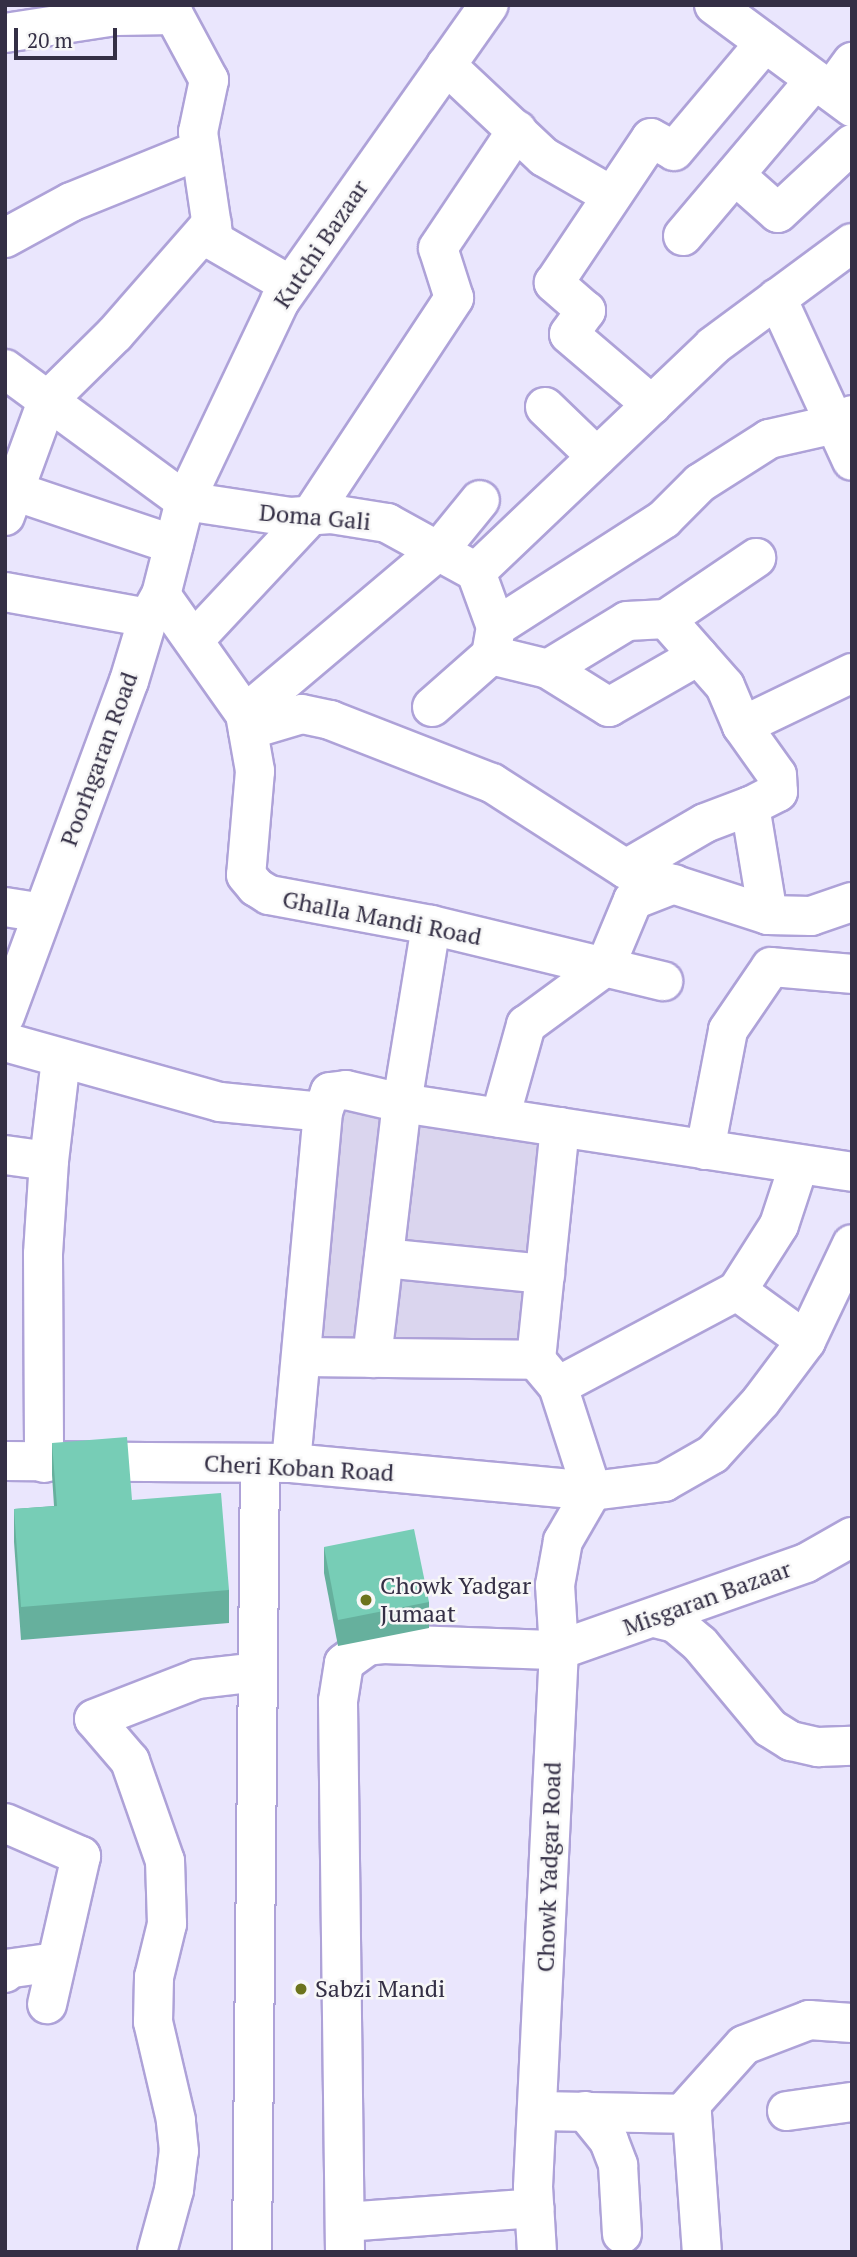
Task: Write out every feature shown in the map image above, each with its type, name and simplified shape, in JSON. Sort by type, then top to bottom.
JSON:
[{"type":"street","name":"Kutchi Bazaar","points":[[185,500],[290,285],[489,5]]},
{"type":"street","points":[[683,236],[735,175],[837,85],[765,43],[714,5]]},
{"type":"street","points":[[16,23],[174,15],[209,80],[198,132],[214,240],[290,285]]},
{"type":"street","points":[[652,405],[569,334],[586,311],[554,283],[652,138],[674,151],[765,43]]},
{"type":"street","points":[[446,65],[544,157],[612,196]]},
{"type":"street","points":[[195,639],[311,515],[454,298],[438,248],[517,130]]},
{"type":"street","points":[[735,175],[778,213],[852,144]]},
{"type":"street","points":[[5,238],[71,202],[200,149]]},
{"type":"street","points":[[174,545],[8,499],[47,401],[115,334],[212,223]]},
{"type":"street","points":[[698,656],[609,707],[548,669],[494,641],[476,572],[713,346],[852,243]]},
{"type":"street","points":[[778,298],[843,419],[852,461]]},
{"type":"street","points":[[7,376],[47,401],[185,500]]},
{"type":"street","points":[[545,407],[597,457]]},
{"type":"street","points":[[432,707],[494,641],[664,519],[699,483],[769,439],[843,419]]},
{"type":"street","name":"Doma Gali","points":[[185,500],[291,517],[331,514],[387,523],[440,549],[476,572]]},
{"type":"street","name":"Poorhgaran Road","points":[[5,1016],[129,681],[174,545],[185,500]]},
{"type":"street","points":[[247,722],[440,549],[480,500]]},
{"type":"street","points":[[548,669],[627,621],[666,619],[756,558]]},
{"type":"street","points":[[5,592],[154,606]]},
{"type":"street","name":"Ghalla Mandi Road","points":[[154,606],[195,639],[247,722],[255,771],[246,875],[256,887],[269,895],[431,925],[663,981]]},
{"type":"street","points":[[626,869],[705,822],[750,806],[778,792],[777,775],[742,726],[724,686],[666,619]]},
{"type":"street","points":[[742,726],[852,673]]},
{"type":"street","points":[[247,722],[302,714],[330,720],[492,783],[626,869],[768,915],[811,916],[852,902]]},
{"type":"street","points":[[750,806],[768,915]]},
{"type":"street","points":[[500,1118],[526,1025],[606,967],[634,900],[674,884]]},
{"type":"street","points":[[5,907],[42,912]]},
{"type":"street","points":[[372,1358],[402,1103],[431,925]]},
{"type":"street","points":[[705,1150],[728,1030],[771,967],[852,974]]},
{"type":"street","points":[[5,1042],[220,1102],[323,1112]]},
{"type":"street","points":[[44,1463],[43,1254],[49,1161],[61,1059]]},
{"type":"street","points":[[252,2252],[258,1672],[276,1463],[302,1357],[323,1112],[330,1092],[346,1090],[402,1103],[852,1172]]},
{"type":"street","points":[[560,1127],[545,1274],[547,1373],[592,1491]]},
{"type":"street","points":[[5,1155],[49,1161]]},
{"type":"street","points":[[302,1357],[372,1358],[547,1373],[737,1292],[779,1225],[799,1164]]},
{"type":"street","name":"Cheri Koban Road","points":[[5,1461],[276,1463],[592,1491],[664,1482],[713,1454],[761,1401],[806,1340],[851,1247]]},
{"type":"street","points":[[384,1258],[545,1274]]},
{"type":"street","points":[[737,1292],[806,1340]]},
{"type":"street","name":"Chowk Yadgar Road","points":[[537,2252],[534,2208],[559,1650],[555,1585],[563,1541],[592,1491]]},
{"type":"street","name":"Misgaran Bazaar","points":[[559,1650],[806,1563],[852,1537]]},
{"type":"street","points":[[655,1618],[675,1623],[700,1644],[770,1728],[791,1741],[818,1747],[852,1746]]},
{"type":"street","points":[[534,2208],[345,2237],[341,1671],[350,1655],[383,1644],[559,1650]]},
{"type":"street","points":[[157,2252],[174,2190],[179,2151],[176,2120],[153,2022],[154,1977],[167,1924],[165,1861],[130,1761],[94,1719],[197,1679],[258,1672]]},
{"type":"street","points":[[5,1823],[81,1856],[47,2004]]},
{"type":"street","points":[[5,1973],[6,1969],[56,1962]]},
{"type":"street","points":[[683,2113],[744,2045],[809,2020],[852,2023]]},
{"type":"street","points":[[787,2111],[852,2102]]},
{"type":"street","points":[[539,2111],[683,2113],[696,2121],[702,2252]]},
{"type":"street","points":[[585,2111],[609,2141],[618,2165],[622,2234]]},
{"type":"shaded area","points":[[336,1101],[554,1132],[530,1354],[309,1352]]},
{"type":"building","points":[[127,1437],[132,1500],[221,1493],[229,1590],[21,1607],[14,1509],[57,1506],[52,1443]]},
{"type":"building","points":[[414,1529],[429,1602],[338,1620],[324,1547]]},
{"type":"place","name":"Chowk Yadgar Jumaat","points":[[366,1600]]},
{"type":"place","name":"Sabzi Mandi","points":[[301,1989]]}]
